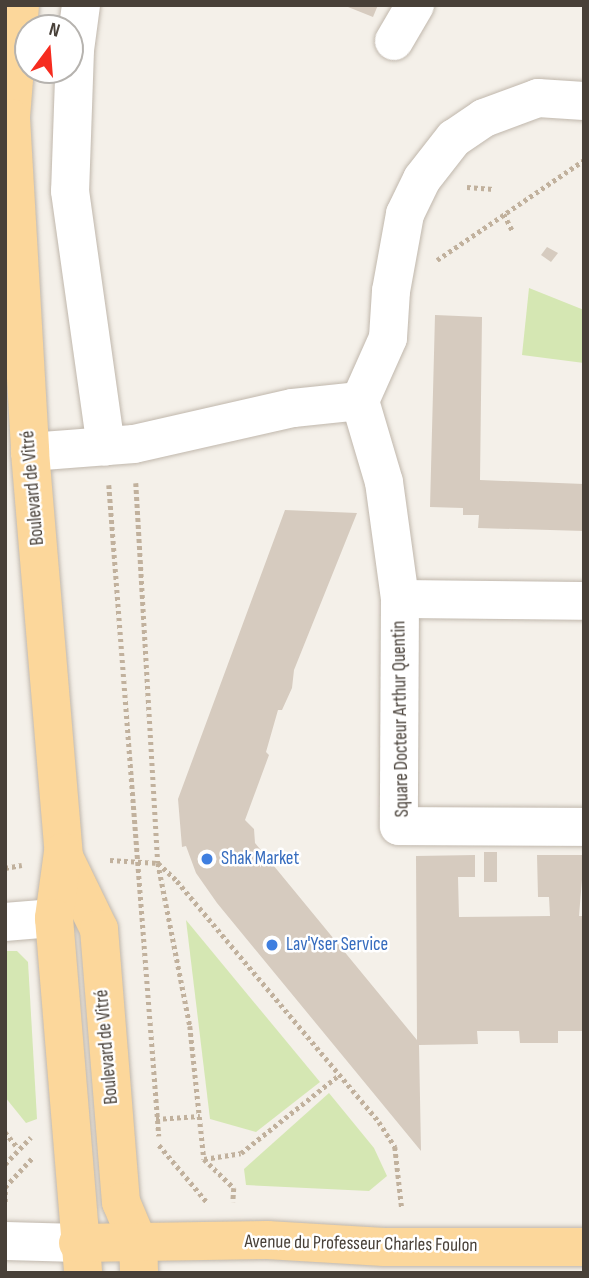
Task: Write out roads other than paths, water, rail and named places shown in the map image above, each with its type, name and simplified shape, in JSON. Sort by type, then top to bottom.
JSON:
[{"type":"main road","name":"Boulevard de Vitré","points":[[19,10],[11,118],[30,452],[64,857],[54,918],[81,1258]]},
{"type":"main road","name":"Boulevard de Vitré","points":[[64,857],[99,929],[121,1202],[139,1257]]},
{"type":"main road","name":"Avenue du Professeur Charles Foulon","points":[[139,1257],[267,1240],[384,1247],[584,1247]]},
{"type":"main road","points":[[81,1258],[139,1257]]},
{"type":"street","points":[[81,5],[75,50],[70,191],[120,445]]},
{"type":"street","points":[[394,41],[415,5]]},
{"type":"street","points":[[30,452],[120,445],[293,408],[360,401],[388,338],[391,291],[405,214],[422,179],[454,138],[484,118],[538,98],[584,101]]},
{"type":"street","name":"Square Docteur Arthur Quentin","points":[[360,401],[384,482],[400,599],[399,826],[584,827]]},
{"type":"street","name":"Square Docteur Arthur Quentin","points":[[400,599],[584,601]]},
{"type":"street","points":[[5,922],[54,918]]},
{"type":"street","points":[[5,1241],[81,1258]]},
{"type":"place","name":"Shak Market","points":[[207,859]]},
{"type":"place","name":"Lav'Yser Service","points":[[272,945]]}]
